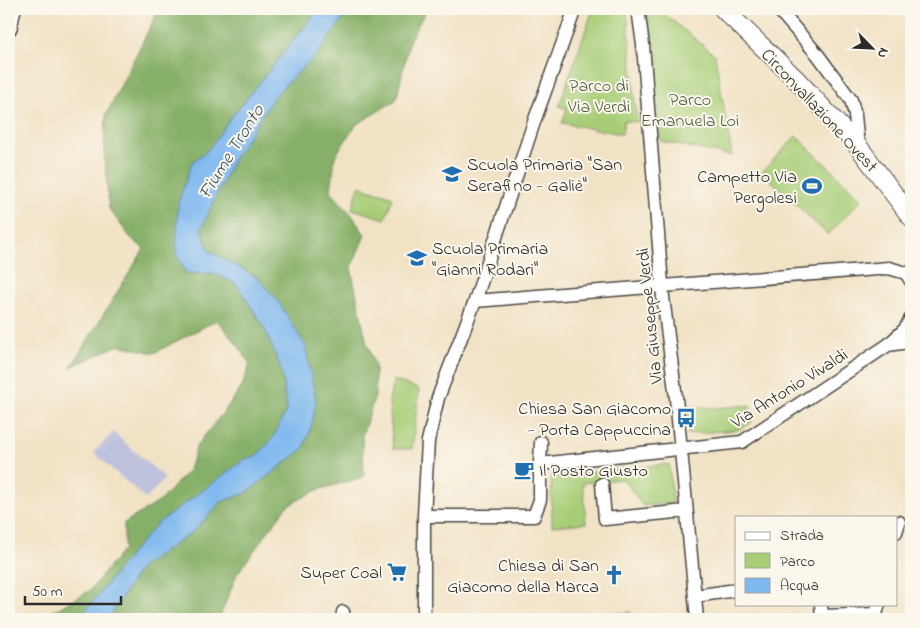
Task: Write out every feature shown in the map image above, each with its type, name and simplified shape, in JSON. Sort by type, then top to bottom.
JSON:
[{"type":"main road","name":"Circonvallazione Ovest","points":[[723,9],[796,80],[858,146],[911,217]]},
{"type":"street","points":[[9,28],[13,9]]},
{"type":"street","points":[[424,619],[424,516],[428,441],[438,398],[476,300],[535,119],[575,9]]},
{"type":"street","name":"Via Giuseppe Verdi","points":[[636,9],[639,16],[643,45],[662,286],[676,398],[697,619]]},
{"type":"street","points":[[778,9],[818,55],[850,100],[855,116],[858,146]]},
{"type":"street","points":[[476,300],[889,268],[906,273],[911,281]]},
{"type":"street","points":[[888,345],[905,329],[911,318]]},
{"type":"street","name":"Via Antonio Vivaldi","points":[[540,464],[742,442],[888,345],[911,342]]},
{"type":"street","points":[[424,516],[534,516],[540,500],[541,442]]},
{"type":"street","points":[[602,484],[605,519],[686,511]]},
{"type":"street","points":[[695,596],[735,590]]},
{"type":"street","points":[[822,613],[876,614],[878,606]]},
{"type":"shaded area","points":[[113,432],[165,478],[146,499],[94,453]]},
{"type":"green space","points":[[159,9],[319,9],[230,119],[208,150],[192,162],[176,253],[186,273],[213,273],[236,284],[263,325],[281,369],[287,409],[273,438],[256,457],[157,524],[79,619],[39,619],[89,591],[124,549],[124,523],[159,502],[189,470],[197,445],[242,387],[250,364],[237,344],[217,320],[154,353],[119,345],[71,367],[144,249],[130,237],[109,209],[104,151],[106,115]]},
{"type":"green space","points":[[350,9],[427,9],[410,39],[396,100],[356,125],[335,156],[331,192],[352,215],[365,235],[351,268],[366,340],[375,366],[375,396],[362,436],[364,477],[317,490],[287,506],[237,574],[219,619],[108,619],[140,568],[194,531],[221,502],[246,493],[303,449],[311,428],[259,278],[209,251],[201,229],[233,160],[275,95],[318,53]]},
{"type":"green space","name":"Parco di Via Verdi","points":[[593,9],[626,9],[627,11],[637,122],[624,121],[622,134],[562,123],[567,109],[559,106]]},
{"type":"green space","name":"Parco Emanuela Loi","points":[[647,9],[658,9],[715,55],[732,156],[660,141]]},
{"type":"green space","name":"Campetto Via Pergolesi","points":[[796,136],[862,199],[828,235],[762,172]]},
{"type":"green space","points":[[359,186],[393,197],[385,219],[352,209]]},
{"type":"green space","points":[[393,380],[419,389],[412,449],[393,449],[389,402]]},
{"type":"green space","points":[[750,405],[751,423],[737,430],[688,434],[686,406],[716,408]]},
{"type":"green space","points":[[669,464],[673,503],[643,506],[623,479],[583,483],[586,523],[552,526],[551,476]]},
{"type":"green space","points":[[630,612],[631,619],[570,619],[570,617]]},
{"type":"water","name":"Fiume Tronto","points":[[319,9],[350,9],[318,53],[275,95],[233,160],[201,229],[209,251],[258,278],[280,304],[305,345],[316,401],[311,428],[303,449],[246,493],[221,502],[194,531],[140,568],[108,619],[79,619],[157,524],[245,459],[256,457],[273,438],[287,409],[281,369],[263,325],[236,284],[213,273],[186,273],[176,253],[178,204],[192,162],[208,150],[230,119]]},
{"type":"place","name":"Scuola Primaria \"San Serafino - Galiè\"","points":[[452,174]]},
{"type":"place","name":"Campetto Via Pergolesi","points":[[812,186]]},
{"type":"place","name":"Scuola Primaria \"Gianni Rodari\"","points":[[417,258]]},
{"type":"place","name":"Chiesa San Giacomo - Porta Cappuccina","points":[[686,418]]},
{"type":"place","name":"Il Posto Giusto","points":[[524,470]]},
{"type":"place","name":"Super Coal","points":[[397,572]]},
{"type":"place","name":"Chiesa di San Giacomo della Marca","points":[[614,575]]}]
